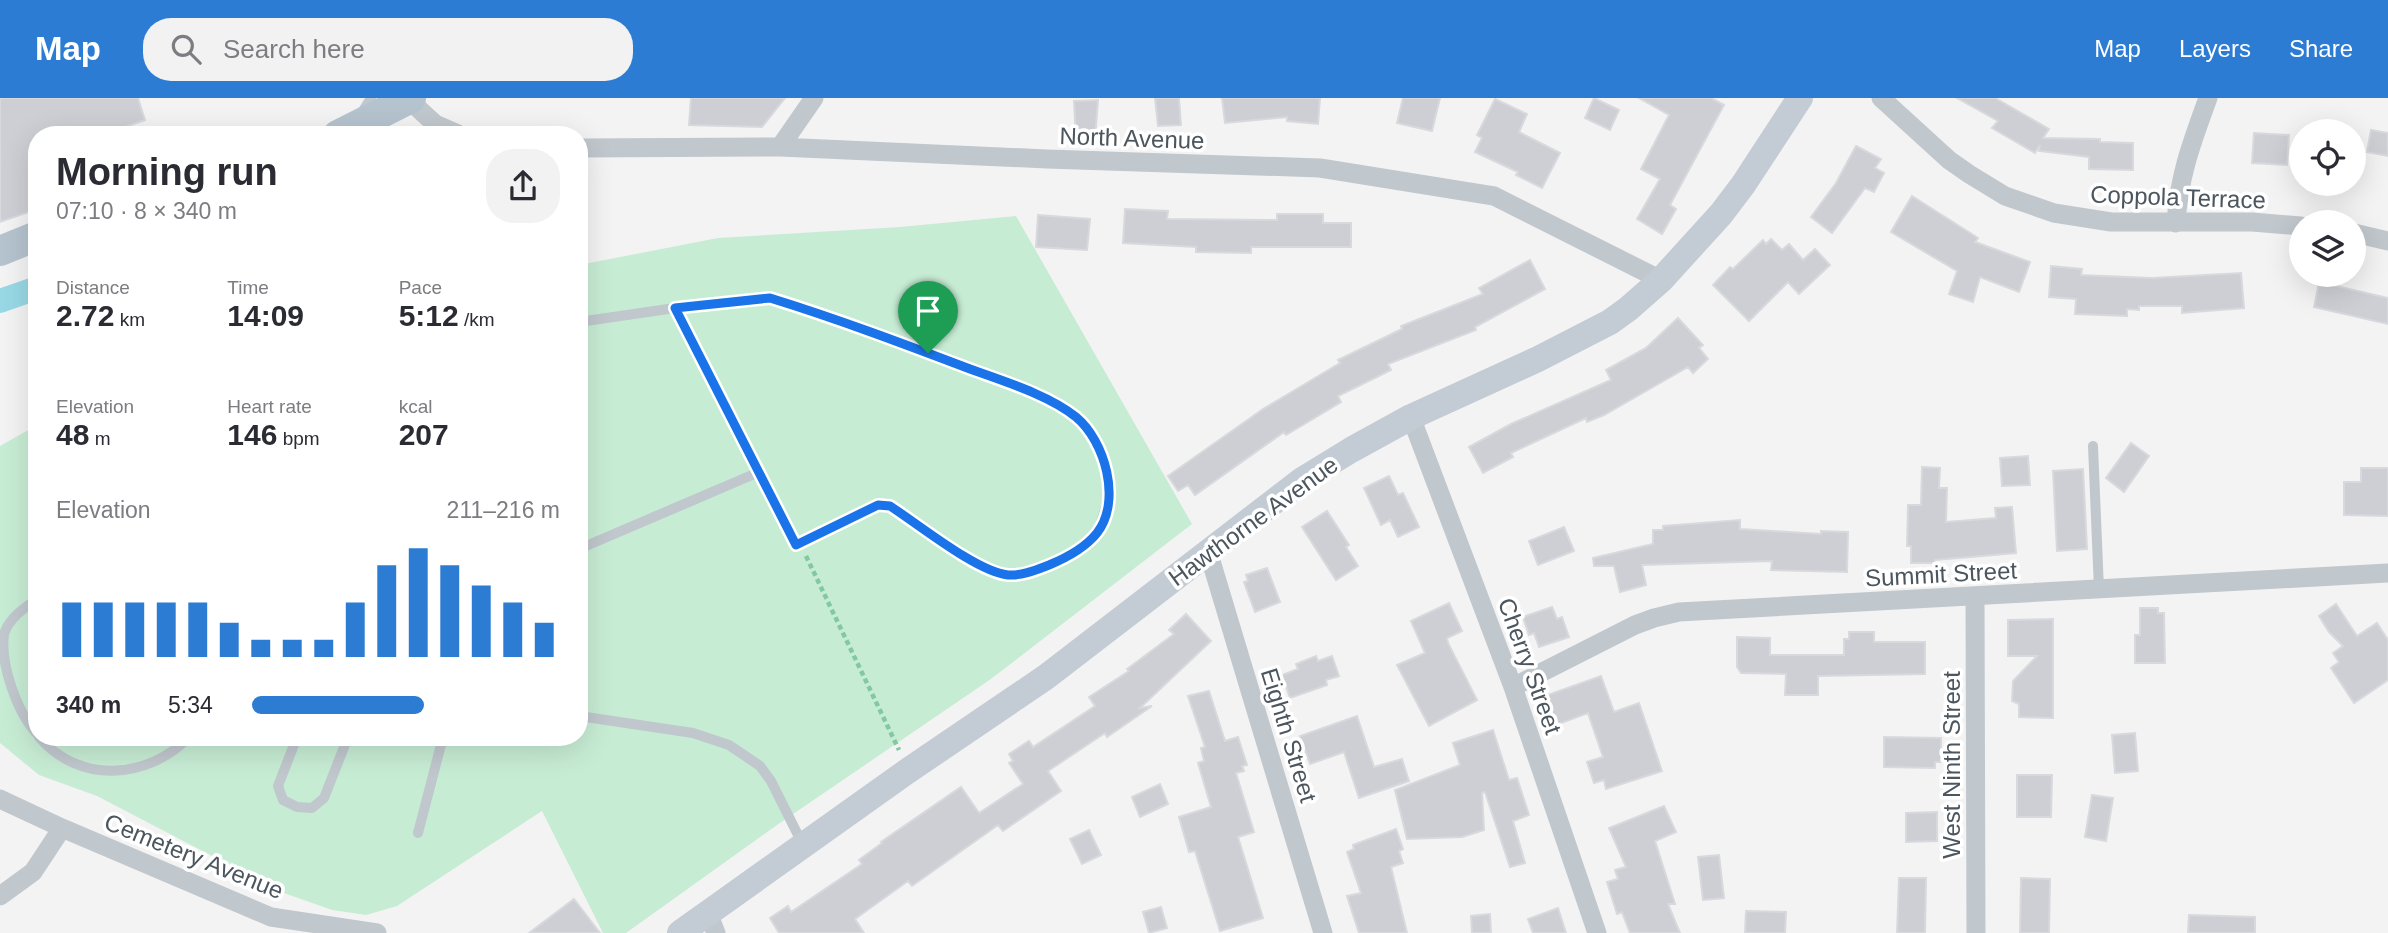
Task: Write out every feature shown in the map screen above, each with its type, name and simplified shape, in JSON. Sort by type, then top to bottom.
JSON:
[{"type":"main road","points":[[356,126],[410,99]]},
{"type":"main road","points":[[0,251],[28,240]]},
{"type":"street","points":[[780,147],[814,98]]},
{"type":"street","name":"Hawthorne Avenue","points":[[680,933],[712,923],[804,845],[1046,677],[1302,480],[1411,417],[1538,359],[1610,322],[1628,309],[1661,280],[1721,214],[1800,98]]},
{"type":"street","name":"Coppola Terrace","points":[[1881,98],[1949,160],[2005,196],[2054,213],[2111,222],[2252,222],[2289,225]]},
{"type":"street","points":[[2176,223],[2178,191],[2186,157],[2208,98]]},
{"type":"street","points":[[410,99],[440,126]]},
{"type":"street","name":"North Avenue","points":[[588,148],[780,147],[1034,159],[1320,168],[1494,196],[1661,280]]},
{"type":"street","points":[[2366,236],[2388,241]]},
{"type":"street","name":"Cherry Street","points":[[1411,417],[1513,687],[1597,933]]},
{"type":"street","name":"Eighth Street","points":[[1208,551],[1323,933]]},
{"type":"street","name":"Summit Street","points":[[1513,687],[1635,625],[1679,612],[2388,573]]},
{"type":"street","name":"West Ninth Street","points":[[1975,597],[1976,933]]},
{"type":"street","name":"Cemetery Avenue","points":[[0,799],[271,917],[377,933]]},
{"type":"street","points":[[0,896],[33,872],[62,828]]},
{"type":"lane","points":[[349,126],[372,98]]},
{"type":"lane","points":[[588,321],[675,308],[770,298],[843,321],[1014,385],[1076,417],[1096,441],[1104,460],[1108,481],[1107,503],[1098,532],[1063,560],[1020,575],[994,572],[978,564],[890,506],[878,505],[796,545],[675,308]]},
{"type":"lane","points":[[2093,446],[2099,590]]},
{"type":"lane","points":[[588,545],[759,472]]},
{"type":"lane","points":[[28,605],[18,612],[4,634],[3,658],[9,691],[28,724]]},
{"type":"lane","points":[[588,717],[693,733],[729,745],[760,766],[771,781],[804,845]]},
{"type":"lane","points":[[47,746],[70,763],[102,772],[135,768],[156,760],[177,746]]},
{"type":"lane","points":[[294,746],[278,786],[283,800],[297,807],[312,808],[324,797],[344,746]]},
{"type":"lane","points":[[418,833],[441,746]]},
{"type":"path","points":[[800,543],[909,770]]},
{"type":"green space","points":[[1016,216],[1192,524],[991,679],[777,825],[626,933],[603,933],[542,811],[397,906],[366,915],[332,910],[281,892],[97,796],[39,775],[0,743],[0,446],[28,430],[28,746],[588,746],[588,263],[718,238],[900,227]]},
{"type":"building","points":[[0,98],[138,98],[145,120],[128,126],[28,126],[28,212],[0,222]]},
{"type":"building","points":[[691,98],[785,98],[762,127],[689,125]]},
{"type":"building","points":[[1155,98],[1179,98],[1181,125],[1158,126]]},
{"type":"building","points":[[1222,98],[1320,98],[1318,124],[1287,121],[1287,117],[1225,123]]},
{"type":"building","points":[[1403,98],[1440,98],[1432,131],[1397,123]]},
{"type":"building","points":[[1594,98],[1619,110],[1610,130],[1585,118]]},
{"type":"building","points":[[1639,98],[1711,98],[1724,105],[1670,205],[1676,209],[1662,234],[1637,219],[1660,179],[1641,169],[1669,115]]},
{"type":"building","points":[[1957,98],[1995,98],[2049,129],[2043,138],[2100,139],[2100,142],[2133,143],[2133,170],[2089,169],[2089,157],[2039,151],[2040,145],[2035,153],[1992,128],[1998,121]]},
{"type":"building","points":[[1495,99],[1527,114],[1519,132],[1560,153],[1542,188],[1516,175],[1518,172],[1475,152],[1482,138],[1477,135]]},
{"type":"building","points":[[1098,100],[1095,139],[1076,140],[1074,101]]},
{"type":"building","points":[[2371,130],[2388,133],[2388,156],[2367,152]]},
{"type":"building","points":[[2254,133],[2289,135],[2287,165],[2252,163]]},
{"type":"building","points":[[1856,146],[1881,159],[1875,168],[1884,173],[1874,192],[1865,188],[1832,233],[1811,217],[1836,183]]},
{"type":"building","points":[[1912,196],[1978,238],[1975,242],[2030,262],[2019,292],[1980,277],[1973,302],[1949,294],[1957,271],[1891,232]]},
{"type":"building","points":[[1125,209],[1168,211],[1167,219],[1277,220],[1277,214],[1323,214],[1323,223],[1351,223],[1351,247],[1251,247],[1251,253],[1196,252],[1196,247],[1123,243]]},
{"type":"building","points":[[1038,215],[1090,219],[1087,250],[1036,247]]},
{"type":"building","points":[[1771,239],[1782,250],[1789,244],[1803,260],[1815,249],[1830,265],[1799,294],[1788,282],[1749,321],[1713,285],[1763,240],[1766,244]]},
{"type":"building","points":[[1530,260],[1545,289],[1475,327],[1476,330],[1388,364],[1391,370],[1338,396],[1341,402],[1286,435],[1284,432],[1195,495],[1188,485],[1178,491],[1168,476],[1263,409],[1340,363],[1338,360],[1402,329],[1401,326],[1483,294],[1479,288]]},
{"type":"building","points":[[2051,266],[2082,269],[2081,275],[2152,278],[2241,273],[2244,308],[2182,313],[2182,306],[2139,306],[2139,310],[2127,309],[2127,316],[2075,314],[2076,299],[2049,297]]},
{"type":"building","points":[[2318,287],[2341,287],[2388,298],[2388,324],[2314,307]]},
{"type":"building","points":[[1678,318],[1703,345],[1699,348],[1708,359],[1693,373],[1688,367],[1604,415],[1587,422],[1586,418],[1511,453],[1513,457],[1483,473],[1469,447],[1511,424],[1611,380],[1606,370],[1646,348]]},
{"type":"building","points":[[2131,443],[2149,456],[2124,492],[2106,478]]},
{"type":"building","points":[[2028,456],[2030,485],[2002,486],[2000,458]]},
{"type":"building","points":[[1922,467],[1940,468],[1939,488],[1947,488],[1946,522],[1996,518],[1995,508],[2012,507],[2016,553],[1935,560],[1935,563],[1911,563],[1911,546],[1907,546],[1908,505],[1921,505]]},
{"type":"building","points":[[2361,468],[2388,468],[2388,516],[2344,515],[2344,482],[2361,482]]},
{"type":"building","points":[[2083,469],[2087,549],[2057,551],[2053,471]]},
{"type":"building","points":[[1389,476],[1398,495],[1403,493],[1419,527],[1398,537],[1390,520],[1381,525],[1364,488]]},
{"type":"building","points":[[1327,511],[1349,545],[1346,547],[1358,566],[1336,580],[1302,527]]},
{"type":"building","points":[[1740,520],[1740,529],[1821,534],[1821,531],[1848,532],[1847,572],[1771,570],[1772,561],[1642,565],[1646,585],[1620,592],[1614,566],[1594,566],[1593,558],[1653,544],[1653,530],[1663,530],[1663,526]]},
{"type":"building","points":[[1564,527],[1574,551],[1538,565],[1529,541]]},
{"type":"building","points":[[1267,568],[1280,602],[1255,612],[1244,582],[1248,581],[1246,575]]},
{"type":"building","points":[[1449,603],[1462,631],[1447,638],[1448,643],[1477,700],[1429,726],[1397,665],[1425,653],[1411,621]]},
{"type":"building","points":[[2336,604],[2357,636],[2377,623],[2388,640],[2388,680],[2354,703],[2331,668],[2339,662],[2333,653],[2343,646],[2329,632],[2319,616]]},
{"type":"building","points":[[1552,607],[1557,619],[1562,617],[1569,637],[1539,647],[1534,633],[1529,635],[1523,617]]},
{"type":"building","points":[[2140,608],[2158,608],[2158,613],[2164,613],[2165,663],[2135,663],[2135,635],[2140,635]]},
{"type":"building","points":[[1186,614],[1211,641],[1140,708],[1152,706],[1107,737],[1105,733],[1048,771],[1061,791],[1003,831],[998,825],[912,886],[908,881],[855,919],[864,933],[779,933],[770,918],[788,906],[791,912],[862,864],[859,860],[881,842],[961,787],[979,813],[1023,784],[1009,763],[1013,761],[1009,754],[1029,741],[1033,747],[1095,706],[1089,697],[1129,671],[1127,669],[1174,634],[1169,630]]},
{"type":"building","points":[[2053,619],[2053,718],[2019,717],[2019,704],[2012,701],[2013,681],[2037,656],[2008,656],[2008,620]]},
{"type":"building","points":[[1849,632],[1874,632],[1874,642],[1925,642],[1925,674],[1818,676],[1818,695],[1785,695],[1786,674],[1741,673],[1737,667],[1737,637],[1770,638],[1770,655],[1844,655],[1844,639],[1849,639]]},
{"type":"building","points":[[1316,656],[1318,661],[1332,656],[1339,676],[1326,680],[1327,685],[1290,698],[1282,675],[1298,669],[1296,664]]},
{"type":"building","points":[[1601,676],[1614,712],[1639,703],[1662,771],[1606,789],[1604,780],[1594,783],[1587,762],[1603,757],[1588,713],[1553,726],[1542,697]]},
{"type":"building","points":[[1209,691],[1225,741],[1238,737],[1247,765],[1242,766],[1244,771],[1236,773],[1254,832],[1238,837],[1263,918],[1220,931],[1195,851],[1189,852],[1179,817],[1211,807],[1198,763],[1204,761],[1201,748],[1205,747],[1188,696]]},
{"type":"building","points":[[1357,716],[1374,767],[1402,759],[1409,781],[1359,798],[1344,752],[1310,764],[1300,736]]},
{"type":"building","points":[[1493,730],[1509,780],[1517,778],[1529,815],[1513,821],[1525,863],[1510,867],[1485,792],[1482,793],[1484,830],[1462,837],[1407,839],[1395,790],[1460,765],[1453,743]]},
{"type":"building","points":[[2135,733],[2138,771],[2115,773],[2112,735]]},
{"type":"building","points":[[1884,737],[1941,738],[1941,762],[1935,762],[1935,768],[1884,767]]},
{"type":"building","points":[[2017,775],[2052,775],[2051,817],[2017,817]]},
{"type":"building","points":[[1160,784],[1168,804],[1140,817],[1132,797]]},
{"type":"building","points":[[2092,795],[2113,798],[2106,841],[2085,837]]},
{"type":"building","points":[[1664,806],[1676,832],[1655,841],[1675,904],[1668,904],[1680,933],[1630,933],[1622,912],[1617,914],[1607,882],[1618,879],[1615,870],[1626,867],[1609,828]]},
{"type":"building","points":[[1937,812],[1937,841],[1906,842],[1906,813]]},
{"type":"building","points":[[1396,829],[1403,849],[1399,851],[1403,863],[1391,867],[1407,933],[1359,933],[1347,896],[1361,893],[1347,852],[1354,849],[1353,845]]},
{"type":"building","points":[[1089,830],[1101,855],[1082,864],[1070,839]]},
{"type":"building","points":[[1719,855],[1724,898],[1703,900],[1698,857]]},
{"type":"building","points":[[1899,878],[1926,878],[1925,933],[1897,933]]},
{"type":"building","points":[[2021,878],[2050,879],[2049,933],[2020,933]]},
{"type":"building","points":[[574,899],[600,933],[529,933]]},
{"type":"building","points":[[1161,907],[1167,928],[1149,933],[1143,912]]},
{"type":"building","points":[[1558,908],[1566,933],[1533,933],[1528,919]]},
{"type":"building","points":[[1746,911],[1786,912],[1785,933],[1745,933]]},
{"type":"building","points":[[1490,914],[1491,933],[1472,933],[1471,916]]},
{"type":"building","points":[[2189,915],[2255,917],[2255,933],[2188,933]]},
{"type":"waterway","points":[[0,301],[28,291]]},
{"type":"route","points":[[770,298],[843,321],[928,353],[1014,385],[1061,407],[1087,429],[1096,441],[1104,460],[1108,481],[1107,503],[1102,522],[1098,532],[1088,542],[1063,560],[1020,575],[1009,575],[994,572],[978,564],[890,506],[878,505],[796,545],[675,308],[770,298]]}]
